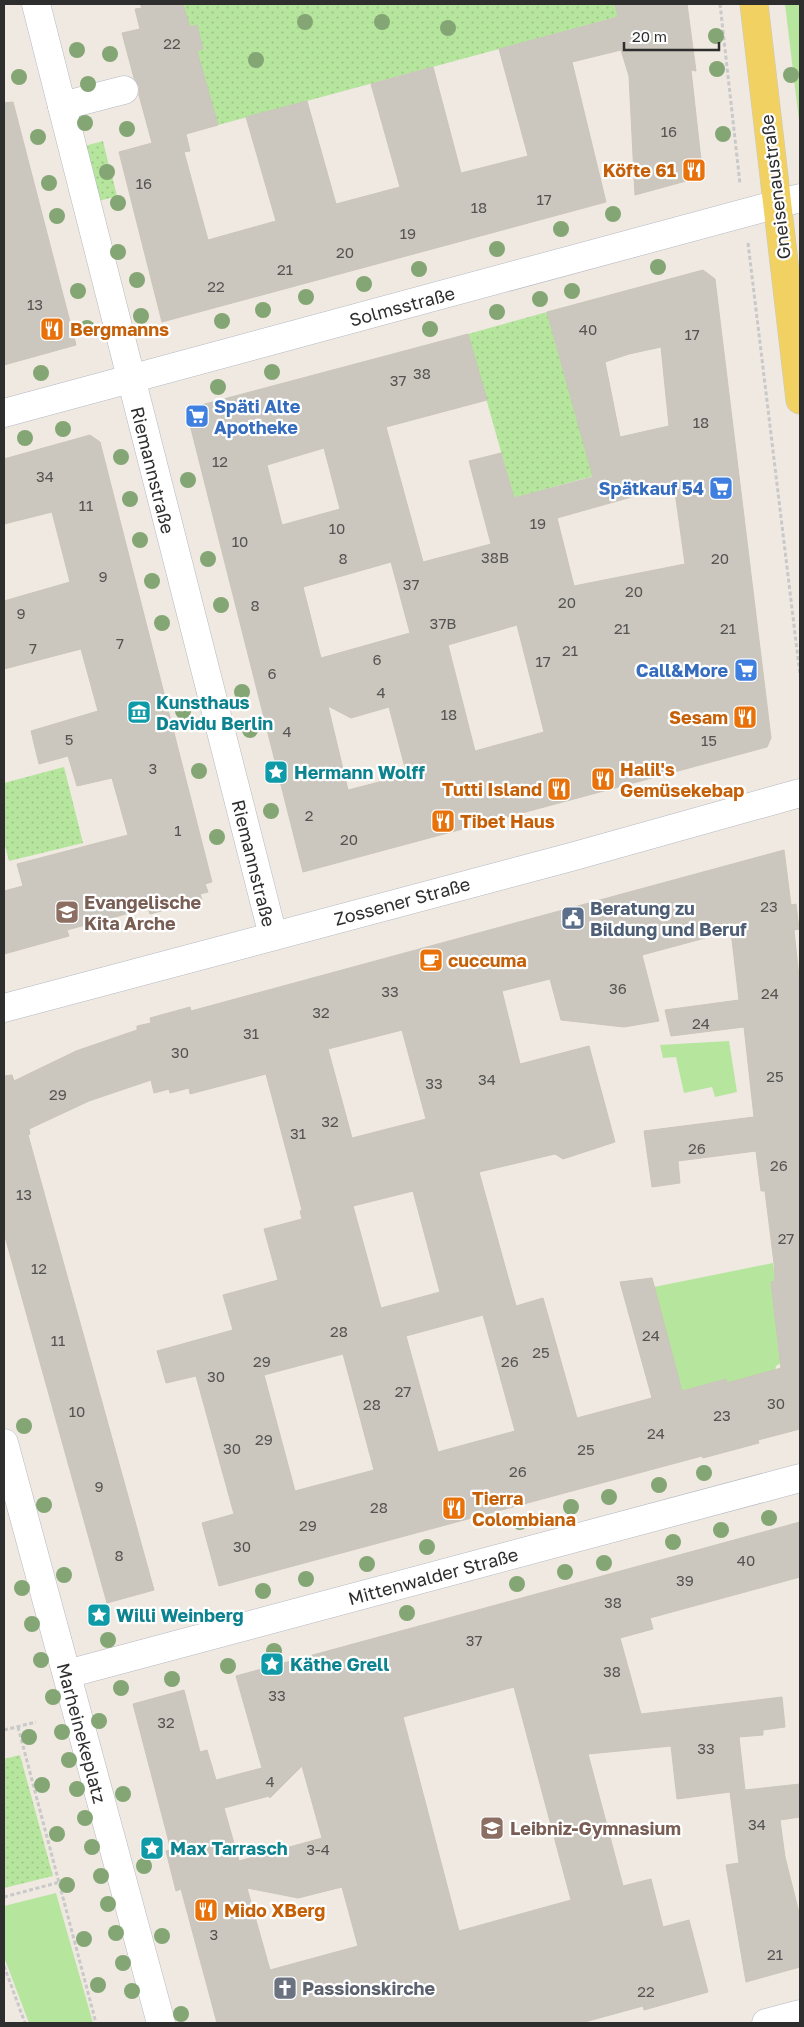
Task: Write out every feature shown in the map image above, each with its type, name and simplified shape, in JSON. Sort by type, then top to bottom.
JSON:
[{"type":"main road","name":"Gneisenaustraße","points":[[754,4],[788,201],[800,400]]},
{"type":"street","name":"Riemannstraße","points":[[36,4],[272,936]]},
{"type":"street","points":[[64,114],[124,90]]},
{"type":"street","name":"Solmsstraße","points":[[4,413],[788,201]]},
{"type":"street","name":"Zossener Straße","points":[[4,1008],[800,793]]},
{"type":"street","name":"Marheinekeplatz","points":[[4,1443],[161,2023]]},
{"type":"street","name":"Mittenwalder Straße","points":[[66,1674],[800,1478]]},
{"type":"street","points":[[766,2023],[800,2014]]},
{"type":"path","points":[[720,4],[736,154]]},
{"type":"path","points":[[751,272],[800,675]]},
{"type":"path","points":[[4,1730],[36,1722]]},
{"type":"path","points":[[18,1727],[96,2023]]},
{"type":"path","points":[[4,1897],[60,1882]]},
{"type":"path","points":[[4,1966],[25,2023]]},
{"type":"green space","points":[[183,4],[615,4],[616,9],[621,7],[624,15],[218,125],[209,95],[179,56],[203,49],[197,25],[189,27]]},
{"type":"green space","points":[[785,4],[800,4],[800,129]]},
{"type":"green space","points":[[103,141],[109,166],[106,167],[107,173],[111,172],[117,196],[92,203],[77,148]]},
{"type":"green space","points":[[547,312],[593,476],[514,498],[468,334]]},
{"type":"green space","points":[[64,767],[83,843],[9,861],[4,842],[4,783]]},
{"type":"green space","points":[[729,1041],[737,1092],[715,1097],[712,1087],[684,1093],[676,1057],[663,1058],[660,1045]]},
{"type":"green space","points":[[773,1263],[775,1281],[771,1282],[781,1363],[776,1366],[775,1372],[727,1383],[726,1379],[682,1391],[654,1287]]},
{"type":"green space","points":[[20,1755],[53,1876],[4,1888],[4,1759]]},
{"type":"green space","points":[[56,1893],[93,2023],[29,2023],[4,1957],[4,1906]]},
{"type":"building","points":[[140,4],[183,4],[190,27],[197,25],[203,49],[197,51],[218,125],[186,134],[190,151],[184,152],[208,240],[276,221],[246,117],[307,101],[336,204],[400,187],[371,84],[433,67],[461,173],[528,156],[499,49],[618,17],[615,4],[687,4],[696,71],[691,70],[702,169],[697,178],[635,195],[629,76],[621,50],[572,62],[606,202],[162,322],[119,152],[152,143],[139,95],[139,86],[134,78],[122,33],[140,29],[135,9],[142,8]]},
{"type":"building","points":[[13,102],[76,345],[4,365],[4,103]]},
{"type":"building","points":[[703,270],[715,279],[771,738],[767,747],[303,872],[186,409],[468,334],[487,400],[386,427],[423,562],[491,544],[469,461],[501,453],[514,498],[593,477],[547,312]],"holes":[[[661,347],[669,426],[620,437],[605,362],[629,354]],[[324,448],[340,509],[282,525],[267,465]],[[674,485],[685,564],[574,586],[557,518]],[[391,562],[410,633],[321,658],[303,587]],[[517,625],[544,732],[475,751],[448,645]],[[328,706],[351,718],[389,707],[407,775],[348,790]]]},
{"type":"building","points":[[90,435],[100,442],[212,882],[205,884],[208,892],[200,894],[202,900],[150,914],[148,908],[67,930],[69,936],[4,954],[4,891],[23,886],[17,864],[128,835],[112,778],[77,786],[68,756],[39,764],[31,731],[98,711],[81,649],[4,669],[4,601],[70,582],[52,512],[4,524],[4,459]]},
{"type":"building","points":[[784,850],[791,905],[796,904],[799,929],[794,930],[800,987],[800,1429],[758,1440],[759,1443],[703,1458],[702,1456],[219,1586],[202,1523],[234,1514],[196,1376],[166,1383],[157,1351],[233,1330],[223,1295],[278,1280],[264,1229],[302,1219],[300,1211],[302,1210],[266,1074],[190,1094],[189,1088],[170,1093],[169,1089],[154,1093],[151,1080],[89,1101],[29,1129],[30,1134],[28,1135],[154,1590],[107,1603],[4,1233],[4,1076],[12,1075],[14,1081],[76,1051],[137,1030],[137,1026],[151,1023],[150,1018],[190,1007],[191,1011]],"holes":[[[731,931],[739,1000],[665,1010],[671,1036],[744,1027],[754,1117],[644,1131],[652,1187],[680,1183],[678,1161],[756,1151],[761,1191],[765,1191],[774,1263],[775,1281],[771,1282],[781,1368],[727,1383],[726,1379],[682,1391],[652,1278],[620,1282],[652,1398],[577,1418],[543,1298],[516,1306],[479,1172],[555,1154],[563,1159],[615,1142],[589,1046],[520,1064],[502,991],[550,979],[561,1020],[624,1027],[659,1021],[642,955]],[[402,1030],[426,1119],[352,1138],[328,1049]],[[413,1191],[440,1292],[381,1308],[353,1206]],[[483,1315],[515,1431],[438,1452],[406,1336]],[[343,1354],[374,1470],[295,1491],[264,1375]]]},
{"type":"building","points":[[800,1522],[800,1577],[650,1618],[653,1629],[620,1638],[641,1714],[782,1697],[785,1727],[763,1730],[763,1735],[739,1737],[745,1790],[800,1784],[800,1817],[780,1820],[785,1857],[800,1917],[800,1967],[746,1982],[726,1865],[739,1863],[730,1792],[677,1799],[671,1746],[588,1754],[623,1886],[651,1879],[663,1927],[689,1920],[708,1992],[644,2010],[643,2006],[581,2023],[217,2023],[181,1889],[176,1891],[166,1851],[171,1850],[133,1704],[184,1690],[200,1752],[207,1750],[216,1780],[262,1768],[236,1676]],"holes":[[[514,1687],[571,1900],[459,1931],[403,1717]],[[302,1766],[322,1838],[239,1861],[224,1808],[269,1796],[270,1798]],[[342,1887],[358,1946],[270,1970],[247,1888],[298,1898]]]},
{"type":"place","name":"Köfte 61","points":[[694,170]]},
{"type":"place","name":"Bergmanns","points":[[52,329]]},
{"type":"place","name":"Späti Alte Apotheke","points":[[197,416]]},
{"type":"place","name":"Spätkauf 54","points":[[721,488]]},
{"type":"place","name":"Call&More","points":[[746,670]]},
{"type":"place","name":"Kunsthaus Davidu Berlin","points":[[139,712]]},
{"type":"place","name":"Sesam","points":[[745,717]]},
{"type":"place","name":"Hermann Wolff","points":[[276,772]]},
{"type":"place","name":"Halil's Gemüsekebap","points":[[603,779]]},
{"type":"place","name":"Tutti Island","points":[[559,789]]},
{"type":"place","name":"Tibet Haus","points":[[443,821]]},
{"type":"place","name":"Evangelische Kita Arche","points":[[67,912]]},
{"type":"place","name":"Beratung zu Bildung und Beruf","points":[[573,918]]},
{"type":"place","name":"cuccuma","points":[[431,960]]},
{"type":"place","name":"Tierra Colombiana","points":[[454,1508]]},
{"type":"place","name":"Willi Weinberg","points":[[99,1615]]},
{"type":"place","name":"Käthe Grell","points":[[272,1664]]},
{"type":"place","name":"Leibniz-Gymnasium","points":[[492,1828]]},
{"type":"place","name":"Max Tarrasch","points":[[152,1848]]},
{"type":"place","name":"Mido XBerg","points":[[206,1910]]},
{"type":"place","name":"Passionskirche","points":[[285,1988]]}]
